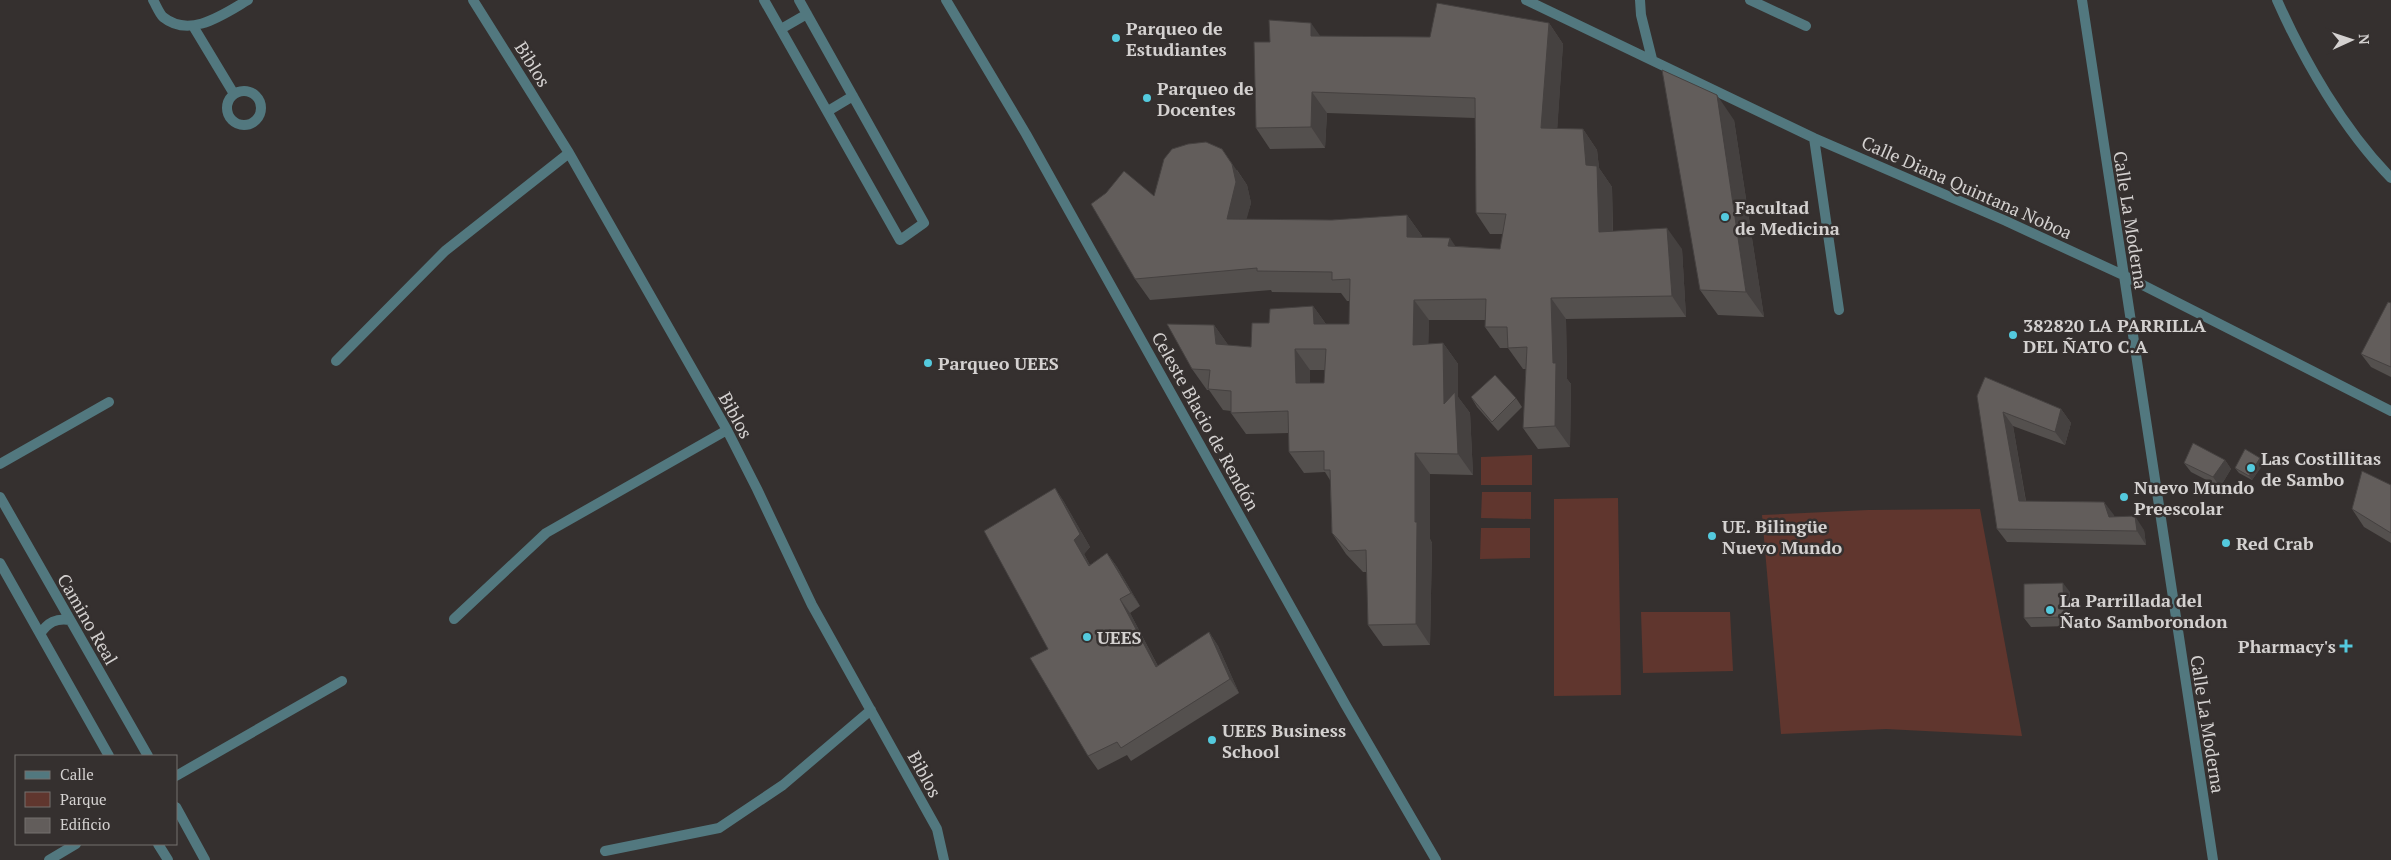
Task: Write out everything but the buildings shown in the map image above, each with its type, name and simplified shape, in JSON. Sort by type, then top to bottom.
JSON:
[{"type":"street","points":[[153,0],[162,16],[173,23],[192,26],[217,18],[248,0]]},
{"type":"street","name":"Biblos","points":[[473,0],[569,153],[726,430],[757,488],[812,605],[937,829],[944,860]]},
{"type":"street","points":[[764,0],[900,240],[924,223],[799,0]]},
{"type":"street","name":"Celeste Blacio de Rendón","points":[[946,0],[1026,134],[1345,704],[1436,860]]},
{"type":"street","name":"Calle Diana Quintana Noboa","points":[[1526,0],[1546,4],[1652,59],[1814,138],[2006,220],[2123,275],[2391,412]]},
{"type":"street","points":[[1640,0],[1652,59]]},
{"type":"street","points":[[1750,0],[1806,26]]},
{"type":"street","name":"Calle La Moderna","points":[[2082,0],[2213,860]]},
{"type":"street","points":[[2277,0],[2294,37],[2333,101],[2373,160],[2391,178]]},
{"type":"street","points":[[781,29],[807,14]]},
{"type":"street","points":[[192,26],[234,94]]},
{"type":"street","points":[[828,111],[853,96]]},
{"type":"street","points":[[1814,138],[1839,310]]},
{"type":"street","points":[[336,361],[445,251],[569,153]]},
{"type":"street","points":[[0,464],[109,402]]},
{"type":"street","points":[[454,619],[546,533],[726,430]]},
{"type":"street","name":"Camino Real","points":[[0,497],[147,755]]},
{"type":"street","points":[[0,563],[108,755]]},
{"type":"street","points":[[40,634],[45,626],[55,620],[70,620]]},
{"type":"street","points":[[178,775],[342,680]]},
{"type":"street","points":[[605,851],[719,828],[783,784],[871,710]]},
{"type":"street","points":[[178,811],[205,860]]},
{"type":"street","points":[[48,860],[74,845]]},
{"type":"street","points":[[159,845],[168,860]]},
{"type":"green space","points":[[1532,455],[1532,485],[1481,485],[1481,457]]},
{"type":"green space","points":[[1482,492],[1531,492],[1531,519],[1481,518]]},
{"type":"green space","points":[[1618,498],[1621,695],[1554,696],[1554,499]]},
{"type":"green space","points":[[1980,509],[2022,736],[1886,729],[1781,734],[1762,515],[1868,510]]},
{"type":"green space","points":[[1481,528],[1530,528],[1530,558],[1480,559]]},
{"type":"green space","points":[[1641,612],[1730,612],[1733,671],[1643,673]]},
{"type":"place","name":"Parqueo de Estudiantes","points":[[1116,38]]},
{"type":"place","name":"Parqueo de Docentes","points":[[1147,98]]},
{"type":"place","name":"Facultad de Medicina","points":[[1725,217]]},
{"type":"place","name":"382820 LA PARRILLA DEL ÑATO C.A","points":[[2013,335]]},
{"type":"place","name":"Parqueo UEES","points":[[928,363]]},
{"type":"place","name":"Las Costillitas de Sambo","points":[[2251,468]]},
{"type":"place","name":"Nuevo Mundo Preescolar","points":[[2124,497]]},
{"type":"place","name":"UE. Bilingüe Nuevo Mundo","points":[[1712,536]]},
{"type":"place","name":"Red Crab","points":[[2226,543]]},
{"type":"place","name":"La Parrillada del Ñato Samborondon","points":[[2050,610]]},
{"type":"place","name":"UEES","points":[[1087,637]]},
{"type":"place","name":"Pharmacy's","points":[[2346,646]]},
{"type":"place","name":"UEES Business School","points":[[1212,740]]}]
